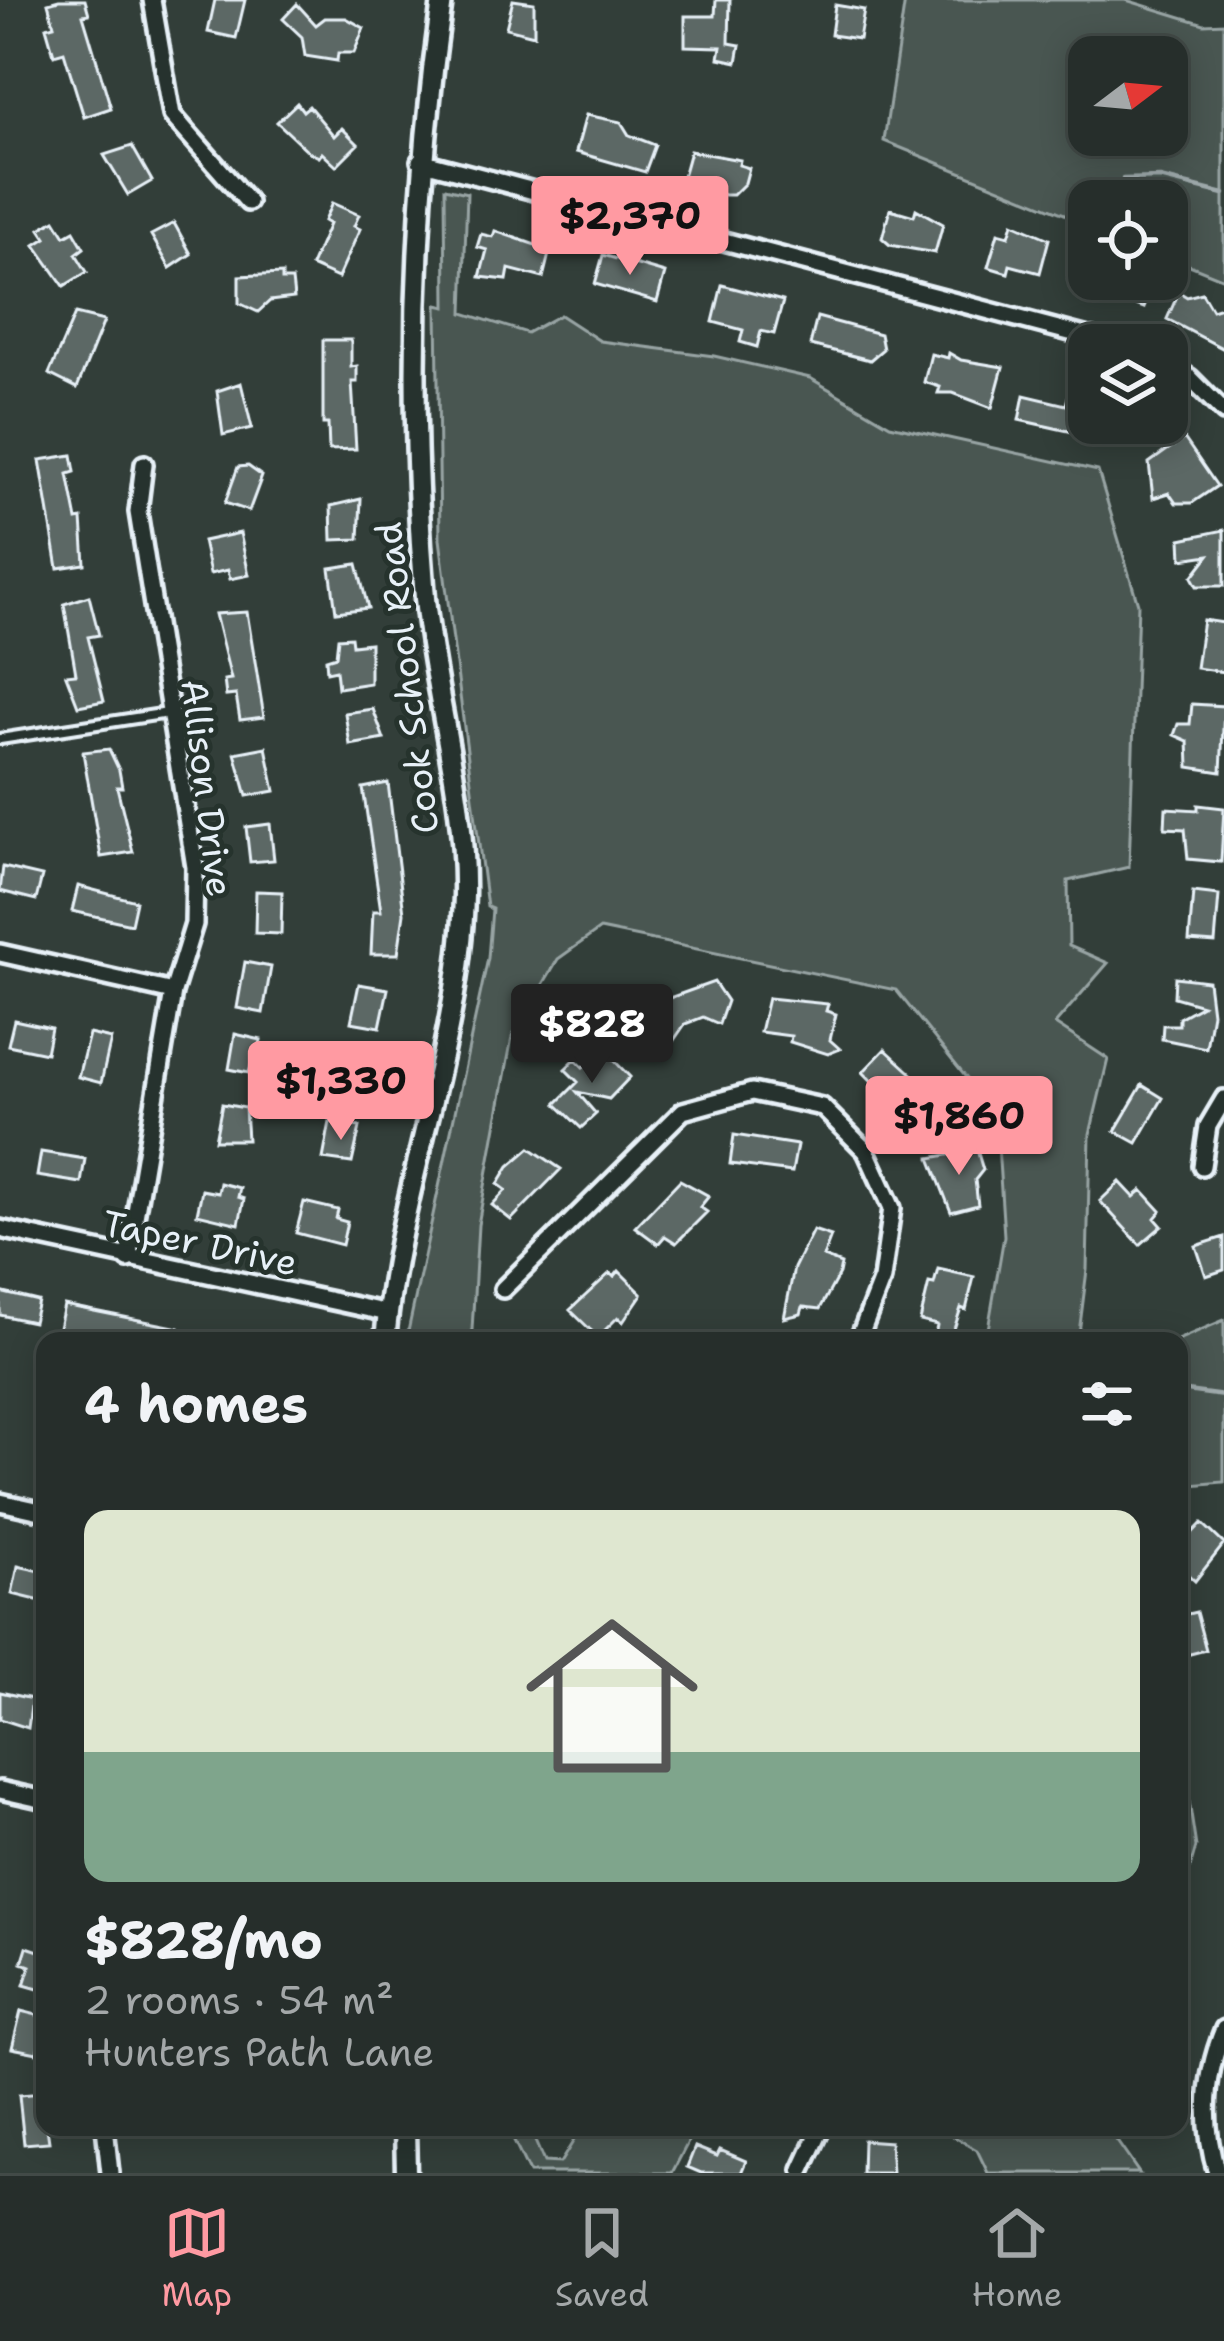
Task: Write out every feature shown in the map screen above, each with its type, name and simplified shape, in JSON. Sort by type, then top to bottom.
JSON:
[{"type":"street","points":[[152,0],[172,115],[248,202]]},
{"type":"street","name":"Cook School Road","points":[[386,1332],[447,1040],[464,888],[420,528],[420,161],[442,0]]},
{"type":"street","points":[[420,161],[1068,332]]},
{"type":"street","points":[[1188,377],[1224,412]]},
{"type":"street","name":"Allison Drive","points":[[128,1259],[173,992],[194,924],[195,867],[138,512],[144,464]]},
{"type":"street","points":[[0,952],[173,992]]},
{"type":"street","points":[[503,1289],[683,1112],[752,1092],[821,1107],[866,1151],[892,1208],[882,1279],[861,1332]]},
{"type":"street","points":[[1202,1166],[1208,1126],[1224,1099]]},
{"type":"street","name":"Taper Drive","points":[[0,1229],[388,1313]]},
{"type":"street","points":[[0,1502],[36,1510]]},
{"type":"street","points":[[0,1790],[36,1798]]},
{"type":"street","points":[[1217,2173],[1204,2130],[1214,2054],[1224,2029]]},
{"type":"street","points":[[106,2136],[110,2173]]},
{"type":"street","points":[[405,2136],[406,2173]]},
{"type":"street","points":[[802,2172],[818,2136]]},
{"type":"lane","points":[[0,739],[168,712]]},
{"type":"shaded area","points":[[905,0],[1126,0],[1204,24],[1224,23],[1224,279],[1188,264],[1188,180],[1068,180],[1068,215],[884,141]]},
{"type":"shaded area","points":[[445,188],[467,193],[463,313],[527,333],[560,315],[600,341],[714,356],[810,378],[890,425],[1098,471],[1138,604],[1129,867],[1068,881],[1069,946],[1108,963],[1055,1024],[1108,1059],[1090,1134],[1087,1270],[1079,1332],[988,1332],[1004,1236],[996,1115],[896,990],[600,929],[558,959],[512,1037],[478,1225],[472,1330],[408,1332],[488,958],[492,909],[487,907],[440,539],[437,305],[446,307]]},
{"type":"shaded area","points":[[1224,1320],[1224,1482],[1188,1485],[1188,1335]]},
{"type":"shaded area","points":[[1188,1794],[1196,1847],[1188,1875]]},
{"type":"shaded area","points":[[511,2136],[533,2136],[544,2162],[560,2163],[576,2136],[691,2136],[672,2173],[529,2173]]},
{"type":"shaded area","points":[[953,2136],[1113,2136],[1139,2173],[988,2173],[977,2150]]},
{"type":"building","points":[[85,0],[89,14],[83,15],[111,108],[84,117],[64,52],[54,55],[46,27],[54,25],[48,3]]},
{"type":"building","points":[[215,0],[245,0],[236,38],[208,32]]},
{"type":"building","points":[[513,0],[534,3],[534,35],[506,28]]},
{"type":"building","points":[[716,0],[730,0],[729,43],[740,45],[737,62],[719,58],[721,47],[685,46],[685,16],[715,16]]},
{"type":"building","points":[[297,4],[316,25],[325,18],[346,18],[364,28],[354,53],[338,53],[337,61],[305,56],[302,37],[283,19]]},
{"type":"building","points":[[835,5],[864,10],[859,39],[831,35]]},
{"type":"building","points":[[297,103],[303,111],[309,106],[334,136],[342,128],[358,144],[336,166],[322,153],[319,157],[309,152],[277,122]]},
{"type":"building","points":[[586,115],[621,122],[629,135],[655,145],[645,172],[576,152]]},
{"type":"building","points":[[132,146],[152,181],[128,195],[104,155]]},
{"type":"building","points":[[690,151],[740,160],[739,165],[749,168],[745,183],[733,195],[724,195],[682,180]]},
{"type":"building","points":[[332,203],[359,215],[354,226],[360,229],[338,278],[311,266],[329,224],[324,221]]},
{"type":"building","points":[[890,209],[914,216],[916,209],[943,224],[935,253],[890,245],[882,238]]},
{"type":"building","points":[[55,220],[65,236],[74,231],[84,248],[76,254],[87,272],[64,286],[35,245],[46,238],[40,229]]},
{"type":"building","points":[[174,223],[191,254],[170,268],[151,235]]},
{"type":"building","points":[[1013,223],[1049,239],[1040,273],[1010,265],[1008,273],[988,267],[998,233],[1009,236]]},
{"type":"building","points":[[495,231],[550,250],[543,278],[509,269],[507,280],[480,277],[487,250],[477,247],[481,234],[493,237]]},
{"type":"building","points":[[603,255],[665,273],[657,302],[595,284]]},
{"type":"building","points":[[282,274],[282,280],[292,280],[294,298],[270,301],[258,312],[239,303],[239,276]]},
{"type":"building","points":[[722,285],[783,301],[774,334],[761,331],[757,347],[740,342],[743,330],[713,322]]},
{"type":"building","points":[[1202,293],[1212,310],[1224,306],[1224,349],[1188,330],[1188,324],[1167,319],[1175,300]]},
{"type":"building","points":[[1123,300],[1146,300],[1144,308]]},
{"type":"building","points":[[75,314],[104,321],[77,388],[49,374]]},
{"type":"building","points":[[817,317],[880,334],[883,349],[870,360],[810,345]]},
{"type":"building","points":[[323,340],[351,340],[351,367],[357,366],[357,382],[352,382],[356,449],[329,450],[328,424],[323,424]]},
{"type":"building","points":[[949,353],[961,360],[1003,367],[992,408],[953,393],[938,393],[940,387],[924,382],[931,354],[948,358]]},
{"type":"building","points":[[241,383],[252,428],[223,435],[217,391]]},
{"type":"building","points":[[1024,395],[1066,405],[1068,397],[1068,431],[1019,420]]},
{"type":"building","points":[[1176,444],[1188,444],[1217,486],[1192,503],[1176,503],[1169,493],[1153,498],[1149,463]]},
{"type":"building","points":[[72,455],[75,472],[68,474],[77,520],[82,519],[85,564],[58,568],[40,460]]},
{"type":"building","points":[[248,466],[262,476],[249,511],[225,503],[238,467]]},
{"type":"building","points":[[361,499],[359,539],[332,540],[331,506]]},
{"type":"building","points":[[1224,530],[1224,586],[1197,586],[1192,577],[1209,555],[1182,559],[1181,539]]},
{"type":"building","points":[[240,533],[249,575],[230,579],[228,570],[210,574],[203,541]]},
{"type":"building","points":[[357,564],[368,608],[336,612],[330,568]]},
{"type":"building","points":[[89,596],[99,635],[88,637],[104,701],[78,706],[66,675],[76,674],[64,604]]},
{"type":"building","points":[[247,612],[264,717],[240,720],[236,695],[226,696],[224,680],[231,679],[215,614]]},
{"type":"building","points":[[1203,620],[1224,623],[1224,672],[1196,668]]},
{"type":"building","points":[[351,637],[352,645],[370,643],[370,683],[338,688],[336,670],[327,672],[326,659],[336,656],[338,638]]},
{"type":"building","points":[[1192,704],[1224,706],[1221,772],[1189,767],[1188,741],[1174,735],[1178,724],[1190,724]]},
{"type":"building","points":[[373,709],[384,739],[350,745],[345,713]]},
{"type":"building","points":[[266,747],[275,791],[247,796],[235,753]]},
{"type":"building","points":[[109,749],[119,770],[122,787],[117,787],[133,852],[101,857],[83,752]]},
{"type":"building","points":[[388,783],[404,913],[398,954],[371,954],[373,911],[381,911],[363,788]]},
{"type":"building","points":[[1198,805],[1224,808],[1221,862],[1188,859],[1185,829],[1165,828],[1166,808],[1198,810]]},
{"type":"building","points":[[270,824],[274,860],[250,862],[246,827]]},
{"type":"building","points":[[3,867],[42,876],[36,900],[0,891]]},
{"type":"building","points":[[78,886],[136,901],[131,924],[72,911]]},
{"type":"building","points":[[256,891],[282,892],[281,934],[255,933]]},
{"type":"building","points":[[1193,892],[1219,895],[1215,943],[1189,941]]},
{"type":"building","points":[[245,962],[271,967],[263,1013],[237,1008]]},
{"type":"building","points":[[1175,977],[1208,981],[1212,1013],[1206,1048],[1162,1039],[1163,1025],[1179,1025],[1179,1018],[1202,1005],[1174,997]]},
{"type":"building","points":[[714,982],[727,1001],[719,1024],[703,1017],[685,1024],[670,1046],[646,1038],[661,1001]]},
{"type":"building","points":[[359,984],[388,989],[380,1027],[351,1022]]},
{"type":"building","points":[[768,998],[828,1004],[826,1011],[836,1014],[830,1040],[840,1049],[828,1054],[790,1042],[791,1036],[760,1032]]},
{"type":"building","points":[[14,1020],[51,1028],[46,1053],[8,1045]]},
{"type":"building","points":[[89,1034],[111,1039],[101,1083],[78,1077]]},
{"type":"building","points":[[235,1034],[261,1040],[259,1049],[267,1051],[264,1069],[251,1066],[249,1073],[229,1069]]},
{"type":"building","points":[[885,1049],[931,1091],[912,1113],[904,1105],[900,1110],[863,1072]]},
{"type":"building","points":[[605,1051],[630,1077],[609,1099],[577,1092],[596,1114],[581,1128],[556,1104],[578,1082],[565,1069],[575,1059],[583,1067]]},
{"type":"building","points":[[339,1064],[366,1066],[363,1082],[372,1084],[368,1104],[333,1097]]},
{"type":"building","points":[[1142,1085],[1163,1098],[1137,1143],[1115,1131]]},
{"type":"building","points":[[222,1104],[245,1108],[247,1140],[215,1140]]},
{"type":"building","points":[[330,1122],[360,1127],[352,1163],[323,1159]]},
{"type":"building","points":[[734,1135],[797,1145],[792,1172],[730,1164]]},
{"type":"building","points":[[530,1148],[561,1169],[511,1220],[492,1205],[506,1190],[498,1184],[509,1166]]},
{"type":"building","points":[[977,1150],[983,1170],[975,1180],[978,1205],[951,1212],[930,1158]]},
{"type":"building","points":[[41,1152],[85,1159],[81,1183],[37,1176]]},
{"type":"building","points":[[680,1180],[709,1196],[700,1207],[707,1212],[676,1243],[665,1236],[658,1244],[635,1227]]},
{"type":"building","points":[[1120,1182],[1134,1197],[1142,1190],[1161,1211],[1155,1218],[1162,1226],[1140,1245],[1100,1201]]},
{"type":"building","points":[[220,1183],[240,1188],[238,1197],[244,1199],[239,1224],[197,1214],[202,1190],[218,1193]]},
{"type":"building","points":[[304,1202],[338,1210],[336,1219],[347,1222],[342,1245],[296,1233]]},
{"type":"building","points":[[813,1230],[831,1236],[823,1257],[841,1264],[839,1274],[820,1309],[803,1307],[801,1314],[784,1318],[794,1268]]},
{"type":"building","points":[[1224,1237],[1224,1270],[1206,1276],[1196,1246]]},
{"type":"building","points":[[938,1269],[974,1277],[966,1310],[961,1308],[953,1332],[936,1332],[937,1325],[920,1321],[929,1283],[934,1284]]},
{"type":"building","points":[[619,1271],[642,1294],[623,1322],[618,1317],[603,1332],[593,1332],[570,1310],[610,1273],[614,1277]]},
{"type":"building","points":[[0,1292],[38,1301],[33,1322],[0,1315]]},
{"type":"building","points":[[64,1305],[179,1328],[178,1332],[77,1332],[59,1328]]},
{"type":"building","points":[[1202,1523],[1224,1544],[1195,1581],[1188,1574],[1188,1538]]},
{"type":"building","points":[[18,1566],[36,1570],[36,1600],[12,1594]]},
{"type":"building","points":[[1196,1612],[1206,1650],[1188,1654],[1188,1614]]},
{"type":"building","points":[[0,1692],[32,1699],[28,1728],[0,1719]]},
{"type":"building","points":[[27,1947],[36,1950],[36,1988],[24,1985],[30,1966],[22,1963]]},
{"type":"building","points":[[21,2011],[36,2015],[36,2053],[12,2048]]},
{"type":"building","points":[[36,2094],[36,2136],[48,2136],[49,2142],[24,2144],[19,2095]]},
{"type":"building","points":[[863,2140],[890,2142],[892,2173],[862,2173]]},
{"type":"building","points":[[695,2147],[717,2156],[720,2150],[746,2161],[741,2173],[701,2173],[687,2167]]},
{"type":"waterway","points":[[1123,179],[1160,178],[1224,194]]},
{"type":"waterway","points":[[1188,1391],[1224,1396]]}]
